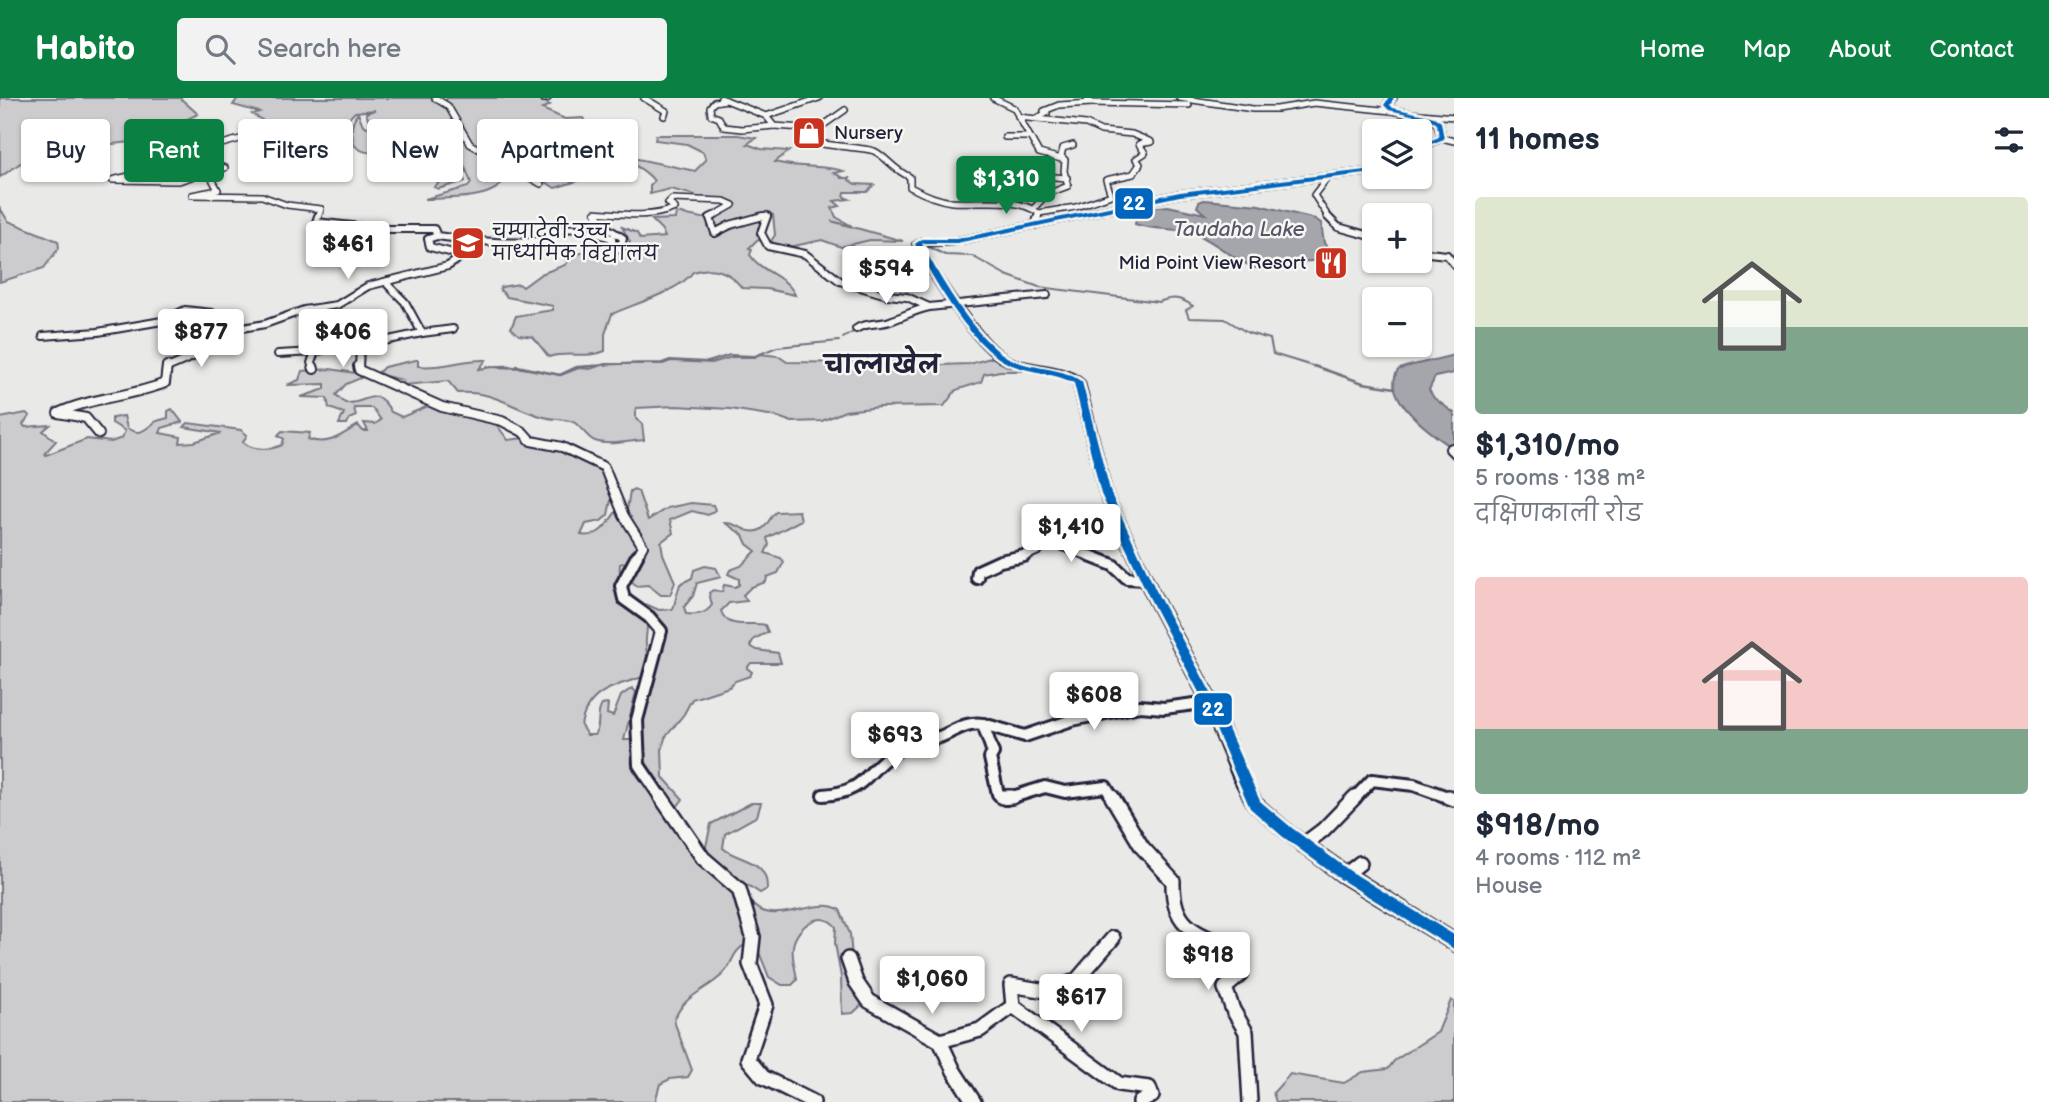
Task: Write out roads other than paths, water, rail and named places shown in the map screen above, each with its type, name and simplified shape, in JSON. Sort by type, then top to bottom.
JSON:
[{"type":"main road","points":[[1392,98],[1388,107],[1438,121],[1442,138],[1432,142]]},
{"type":"main road","points":[[1362,173],[1188,192],[957,241],[918,243],[932,272],[997,355],[1020,365],[1062,374],[1078,382],[1104,488],[1145,579],[1210,702],[1255,804],[1303,845],[1345,875],[1454,943]]},
{"type":"street","points":[[435,98],[450,105],[464,139],[470,144],[541,184]]},
{"type":"street","points":[[644,98],[666,111],[664,116]]},
{"type":"street","points":[[766,116],[819,98]]},
{"type":"street","points":[[993,98],[1014,108],[1030,137],[1037,144],[1040,155],[1064,159]]},
{"type":"street","points":[[1179,98],[1219,105]]},
{"type":"street","points":[[774,127],[766,116],[724,99],[714,102],[710,107],[711,115],[719,118],[724,127],[742,129],[818,129],[845,110]]},
{"type":"street","points":[[1086,99],[1092,103]]},
{"type":"street","points":[[1038,117],[1044,116],[1047,113],[1044,111],[1051,107],[1092,103],[1219,105],[1277,109],[1313,101],[1454,117]]},
{"type":"street","points":[[780,102],[793,107]]},
{"type":"street","points":[[818,129],[818,143],[838,148],[869,148],[896,171],[910,177],[910,187],[940,200],[1014,202],[1036,211],[1076,207],[1111,195],[1106,180],[1133,174],[1140,164],[1136,159],[1145,153],[1139,145],[1151,142],[1132,134],[1101,131],[1093,125],[1038,117],[1018,117]]},
{"type":"street","points":[[1005,137],[1030,137]]},
{"type":"street","points":[[1442,138],[1454,141]]},
{"type":"street","points":[[238,140],[211,147],[163,168],[112,180],[179,181],[221,167],[225,168],[210,175],[218,190],[192,195],[262,196],[287,205],[321,209],[316,222],[379,229],[425,227],[435,229],[437,236]]},
{"type":"street","points":[[1035,225],[1036,211],[1047,194],[1068,186],[1063,148],[1073,145]]},
{"type":"street","points":[[1018,174],[1038,179],[1067,178]]},
{"type":"street","points":[[998,177],[1047,194]]},
{"type":"street","points":[[1328,177],[1314,195],[1326,215],[1336,221],[1338,227],[1362,234]]},
{"type":"street","points":[[191,337],[265,324],[304,310],[337,305],[362,288],[439,269],[457,260],[455,252],[428,245],[428,240],[437,236],[492,243],[528,243],[546,239],[554,232],[578,228],[612,238],[614,242],[611,250],[618,250],[621,249],[623,238],[604,226],[595,212],[651,215],[675,208],[668,203],[672,200],[724,201],[733,205],[710,218],[715,233],[730,225],[767,215],[769,216],[761,233],[768,246],[805,254],[840,281],[887,295],[907,297],[929,307]]},
{"type":"street","points":[[1432,253],[1447,255],[1454,264]]},
{"type":"street","points":[[388,281],[388,285],[405,302],[422,333]]},
{"type":"street","points":[[856,329],[873,327],[929,307],[1047,295]]},
{"type":"street","points":[[43,336],[98,332],[162,321],[185,310],[212,313],[220,318],[217,323],[187,341],[202,353],[167,366],[165,383],[148,391],[100,398],[58,413],[77,414],[87,418],[99,434]]},
{"type":"street","points":[[278,354],[336,349],[353,342],[360,346],[453,329]]},
{"type":"street","points":[[360,346],[357,365],[369,377],[441,406],[509,424],[524,431],[531,441],[562,447],[604,467],[624,516],[643,546],[621,586],[624,599],[649,617],[661,631],[637,720],[639,765],[703,858],[739,889],[753,937],[750,964],[766,1005],[748,1059],[763,1077],[813,1102]]},
{"type":"street","points":[[314,369],[312,363],[315,352]]},
{"type":"street","points":[[977,578],[978,571],[990,565],[1016,560],[1038,550],[1042,545],[1055,543],[1113,565],[1127,578],[1145,579]]},
{"type":"street","points":[[823,795],[863,784],[872,771],[895,751],[921,738],[936,738],[973,722],[1025,736],[1072,720],[1140,706],[1164,708],[1210,702]]},
{"type":"street","points":[[983,724],[993,753],[990,758],[998,794],[1004,799],[1045,788],[1065,792],[1106,787],[1142,847],[1173,881],[1171,901],[1186,927],[1227,946],[1240,975],[1225,988],[1233,1010],[1246,1032],[1250,1102]]},
{"type":"street","points":[[1303,845],[1323,830],[1372,780],[1414,785],[1454,799]]},
{"type":"street","points":[[1345,875],[1360,863]]},
{"type":"street","points":[[1113,938],[1076,981],[1046,991],[1011,985],[1013,1006],[1119,1084],[1149,1088],[1152,1096],[1140,1102]]},
{"type":"street","points":[[848,959],[856,982],[869,1001],[940,1041],[954,1071],[974,1102]]},
{"type":"street","points":[[940,1041],[981,1030],[1013,1006]]},
{"type":"water","name":"Taudaha Lake","points":[[1204,200],[1259,205],[1315,219],[1321,223],[1324,243],[1332,252],[1319,260],[1297,262],[1274,269],[1258,269],[1194,233],[1135,224],[1136,219],[1149,213],[1151,208],[1168,206],[1205,214],[1197,207],[1199,202]]},
{"type":"water","points":[[1454,355],[1454,373],[1435,377],[1429,390],[1434,398],[1454,413],[1454,449],[1423,426],[1402,404],[1394,381],[1398,370]]},
{"type":"waterway","points":[[923,244],[945,255],[972,256],[1006,275],[1039,287],[1159,302],[1181,300],[1193,306],[1186,310],[1189,318],[1225,319],[1248,333],[1270,339],[1273,354],[1319,368]]},
{"type":"waterway","points":[[843,338],[855,331]]},
{"type":"waterway","points":[[575,368],[662,363],[670,360],[708,362],[730,355],[755,356],[777,347],[839,341]]},
{"type":"waterway","points":[[506,366],[486,367],[525,368]]},
{"type":"waterway","points":[[517,366],[560,375],[577,367],[594,366]]},
{"type":"waterway","points":[[1314,366],[1363,383],[1395,388]]},
{"type":"place","name":"Nursery","points":[[809,133]]},
{"type":"place","name":"चम्पादेवी उच्च माध्यमिक विद्यालय","points":[[468,243]]},
{"type":"place","name":"Mid Point View Resort","points":[[1331,263]]},
{"type":"district","name":"चाल्नाखेल","points":[[882,365]]}]
